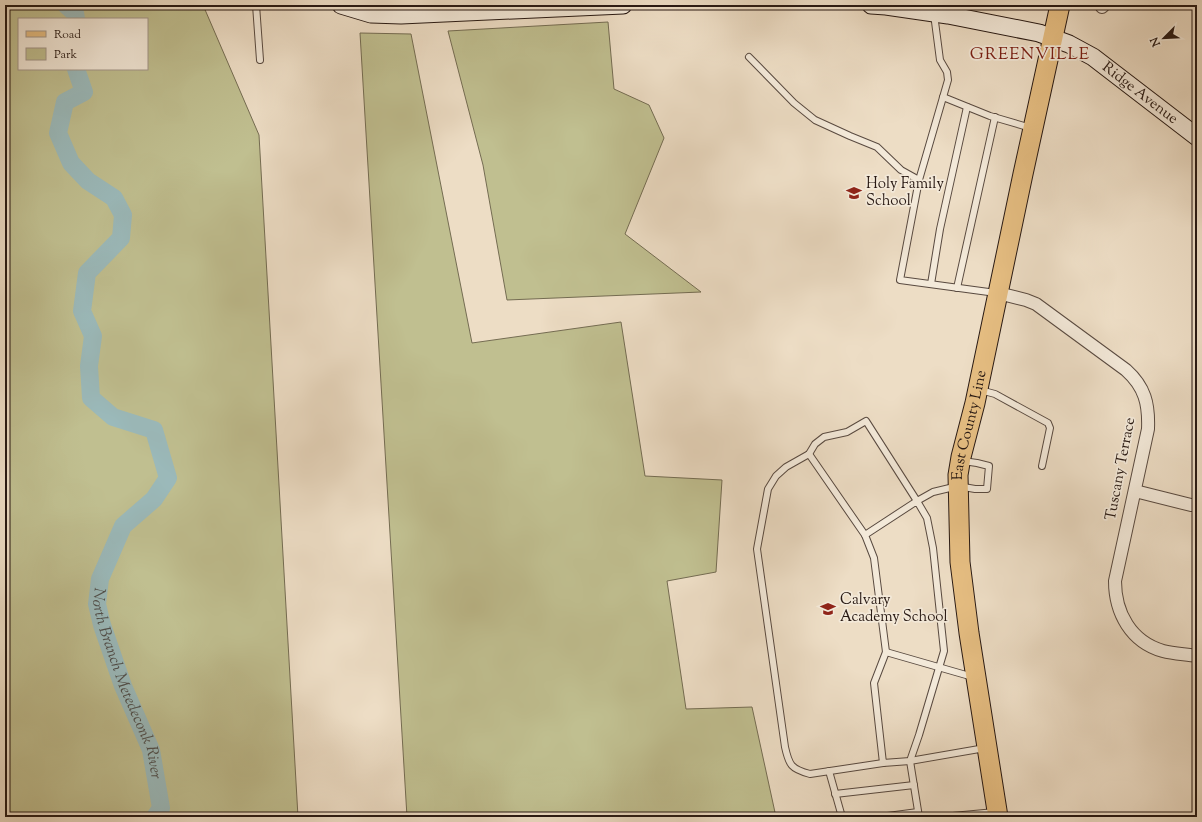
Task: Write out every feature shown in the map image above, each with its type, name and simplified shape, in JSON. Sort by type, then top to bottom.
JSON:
[{"type":"main road","name":"East County Line","points":[[997,814],[960,562],[958,475],[978,390],[1060,5]]},
{"type":"street","points":[[341,5],[371,14],[401,15],[574,6],[623,5]]},
{"type":"street","name":"Ridge Avenue","points":[[881,5],[934,13],[1032,32],[1069,44],[1092,57],[1197,137]]},
{"type":"street","name":"Tuscany Terrace","points":[[998,293],[1036,304],[1126,370],[1139,385],[1146,399],[1148,429],[1114,581],[1117,603],[1130,630],[1139,639],[1163,651],[1197,656]]},
{"type":"street","points":[[1135,491],[1191,505]]},
{"type":"lane","points":[[256,5],[260,60]]},
{"type":"lane","points":[[934,13],[940,60],[947,72],[948,80],[919,180],[900,280],[998,293]]},
{"type":"lane","points":[[749,57],[794,103],[815,120],[877,147],[901,170],[919,180]]},
{"type":"lane","points":[[943,98],[1033,129]]},
{"type":"lane","points":[[931,284],[940,229],[967,107]]},
{"type":"lane","points":[[957,288],[995,117]]},
{"type":"lane","points":[[978,390],[995,394],[1048,423],[1050,428],[1042,466]]},
{"type":"lane","points":[[880,817],[919,815],[910,761],[944,651],[933,548],[927,518],[866,421],[847,432],[824,438],[815,444],[809,454],[786,467],[772,482],[768,489],[757,549],[788,762],[798,771],[810,774],[883,763],[910,761],[986,747]]},
{"type":"lane","points":[[809,454],[865,535],[874,558],[886,652],[874,683],[883,763]]},
{"type":"lane","points":[[865,535],[933,492],[958,486],[975,489],[987,489],[989,466],[961,461]]},
{"type":"lane","points":[[886,652],[976,678]]},
{"type":"lane","points":[[829,771],[842,817]]},
{"type":"lane","points":[[835,794],[914,785]]},
{"type":"lane","points":[[942,817],[997,814]]},
{"type":"green space","points":[[5,5],[203,5],[259,135],[298,817],[5,817]]},
{"type":"green space","points":[[608,22],[614,89],[649,105],[664,138],[625,234],[701,292],[507,300],[483,165],[448,31]]},
{"type":"green space","points":[[360,33],[411,34],[472,343],[621,322],[645,476],[722,480],[716,572],[667,581],[686,709],[752,707],[776,817],[407,817]]},
{"type":"waterway","name":"North Branch Metedeconk River","points":[[66,5],[75,13],[76,18]]},
{"type":"waterway","name":"North Branch Metedeconk River","points":[[76,70],[84,92],[65,102],[58,133],[71,163],[88,181],[114,198],[123,215],[121,238],[87,273],[82,311],[93,336],[89,366],[91,398],[113,417],[154,430],[168,478],[154,499],[123,526],[100,579],[97,604],[102,625],[123,686],[151,750],[161,808],[155,817]]},
{"type":"place","name":"Holy Family School","points":[[854,193]]},
{"type":"place","name":"Calvary Academy School","points":[[828,609]]},
{"type":"district","name":"GREENVILLE","points":[[1030,55]]}]
